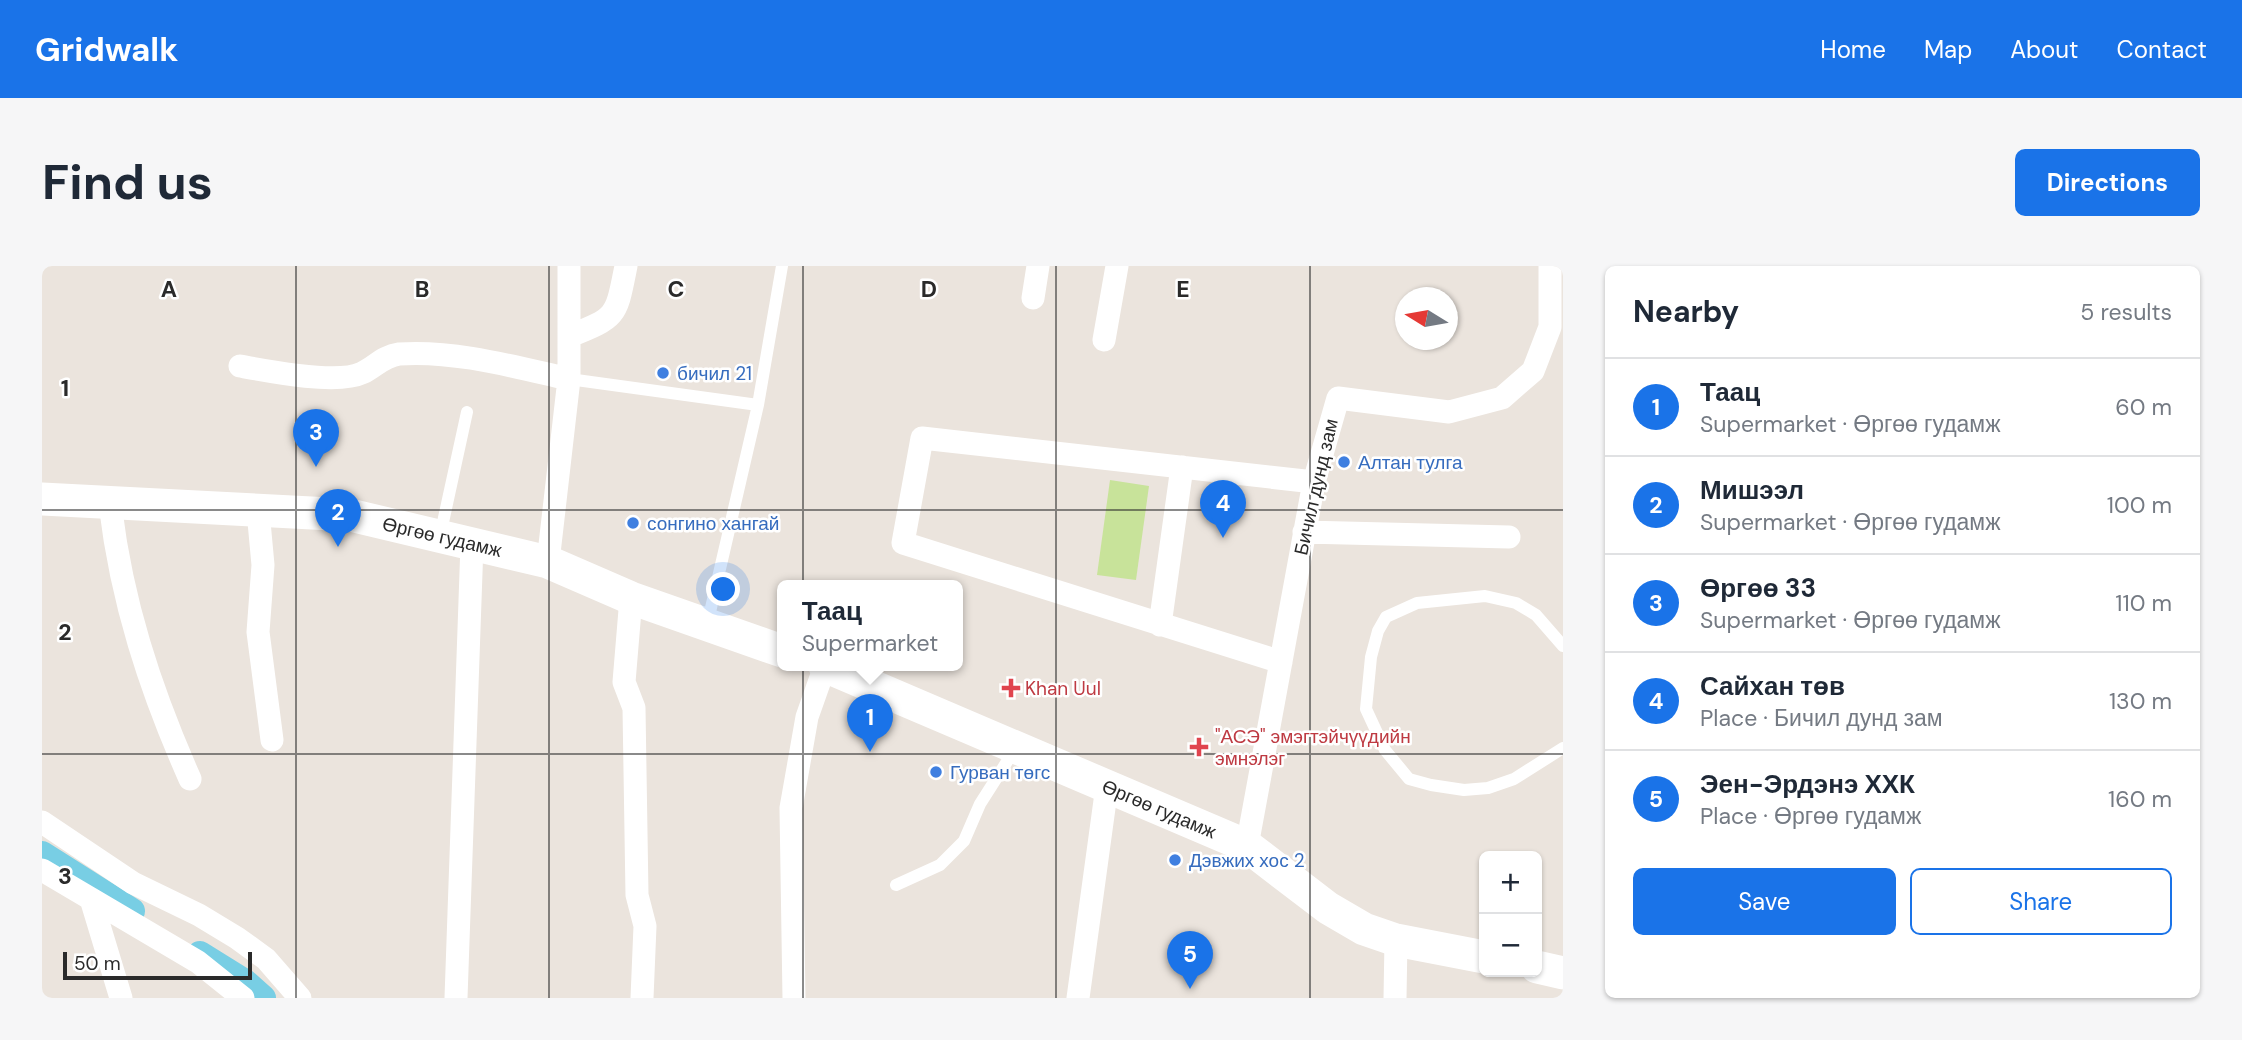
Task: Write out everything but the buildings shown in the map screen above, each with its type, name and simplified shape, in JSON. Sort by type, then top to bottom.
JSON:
[{"type":"street","points":[[548,562],[569,379],[569,266]]},
{"type":"street","points":[[570,336],[604,322],[618,308],[626,266]]},
{"type":"street","points":[[1033,298],[1038,266]]},
{"type":"street","points":[[1104,340],[1117,266]]},
{"type":"street","name":"Бичил дунд зам","points":[[1247,846],[1314,482],[1338,397],[1449,412],[1502,398],[1533,371],[1550,327],[1550,266]]},
{"type":"street","points":[[240,366],[307,378],[360,374],[376,362],[397,354],[460,358],[569,379]]},
{"type":"street","points":[[1281,662],[903,543],[922,438],[1314,482]]},
{"type":"street","points":[[1160,625],[1182,467]]},
{"type":"street","name":"Өргөө гудамж","points":[[42,499],[350,515],[548,562],[631,598],[777,649]]},
{"type":"street","points":[[110,503],[116,555],[136,638],[163,719],[190,779]]},
{"type":"street","points":[[258,511],[263,565],[258,632],[272,740]]},
{"type":"street","points":[[1304,532],[1509,537]]},
{"type":"street","points":[[456,998],[472,544]]},
{"type":"street","points":[[631,598],[624,682],[634,708],[637,895],[645,926],[642,998]]},
{"type":"street","points":[[793,998],[791,808],[807,717],[823,671]]},
{"type":"street","name":"Өргөө гудамж","points":[[837,671],[1247,846],[1328,908],[1364,929],[1396,940],[1479,956]]},
{"type":"street","points":[[1078,998],[1107,786]]},
{"type":"street","points":[[42,822],[133,883],[199,915],[237,938],[265,959],[300,998]]},
{"type":"street","points":[[42,870],[198,962],[243,998]]},
{"type":"street","points":[[91,899],[121,998]]},
{"type":"street","points":[[1395,998],[1396,940]]},
{"type":"street","points":[[1542,968],[1563,973]]},
{"type":"lane","points":[[707,625],[758,405],[782,266]]},
{"type":"lane","points":[[569,379],[758,405]]},
{"type":"lane","points":[[440,536],[467,412]]},
{"type":"lane","points":[[1563,646],[1561,640],[1536,615],[1516,603],[1485,596],[1418,603],[1386,617],[1378,631],[1371,657],[1366,709],[1385,750],[1409,779],[1431,785],[1464,790],[1488,788],[1514,779],[1563,748]]},
{"type":"lane","points":[[896,886],[940,865],[964,841],[981,804],[1015,748]]},
{"type":"green space","points":[[1110,480],[1149,486],[1136,580],[1097,575]]},
{"type":"waterway","points":[[42,854],[132,911]]},
{"type":"waterway","points":[[200,954],[245,982],[263,998]]},
{"type":"place","name":"бичил 21","points":[[663,373]]},
{"type":"place","name":"Алтан тулга","points":[[1344,462]]},
{"type":"place","name":"Өргөө 33","points":[[316,467]]},
{"type":"place","name":"сонгино хангай","points":[[633,523]]},
{"type":"place","name":"Сайхан төв","points":[[1223,538]]},
{"type":"place","name":"Мишээл","points":[[338,547]]},
{"type":"place","name":"Khan Uul","points":[[1011,688]]},
{"type":"place","name":"\"АСЭ\" эмэгтэйчүүдийн эмнэлэг","points":[[1199,747]]},
{"type":"place","name":"Таац","points":[[870,752]]},
{"type":"place","name":"Гурван төгс","points":[[936,772]]},
{"type":"place","name":"Дэвжих хос 2","points":[[1175,860]]},
{"type":"place","name":"Эен-Эрдэнэ ХХК","points":[[1190,989]]}]
